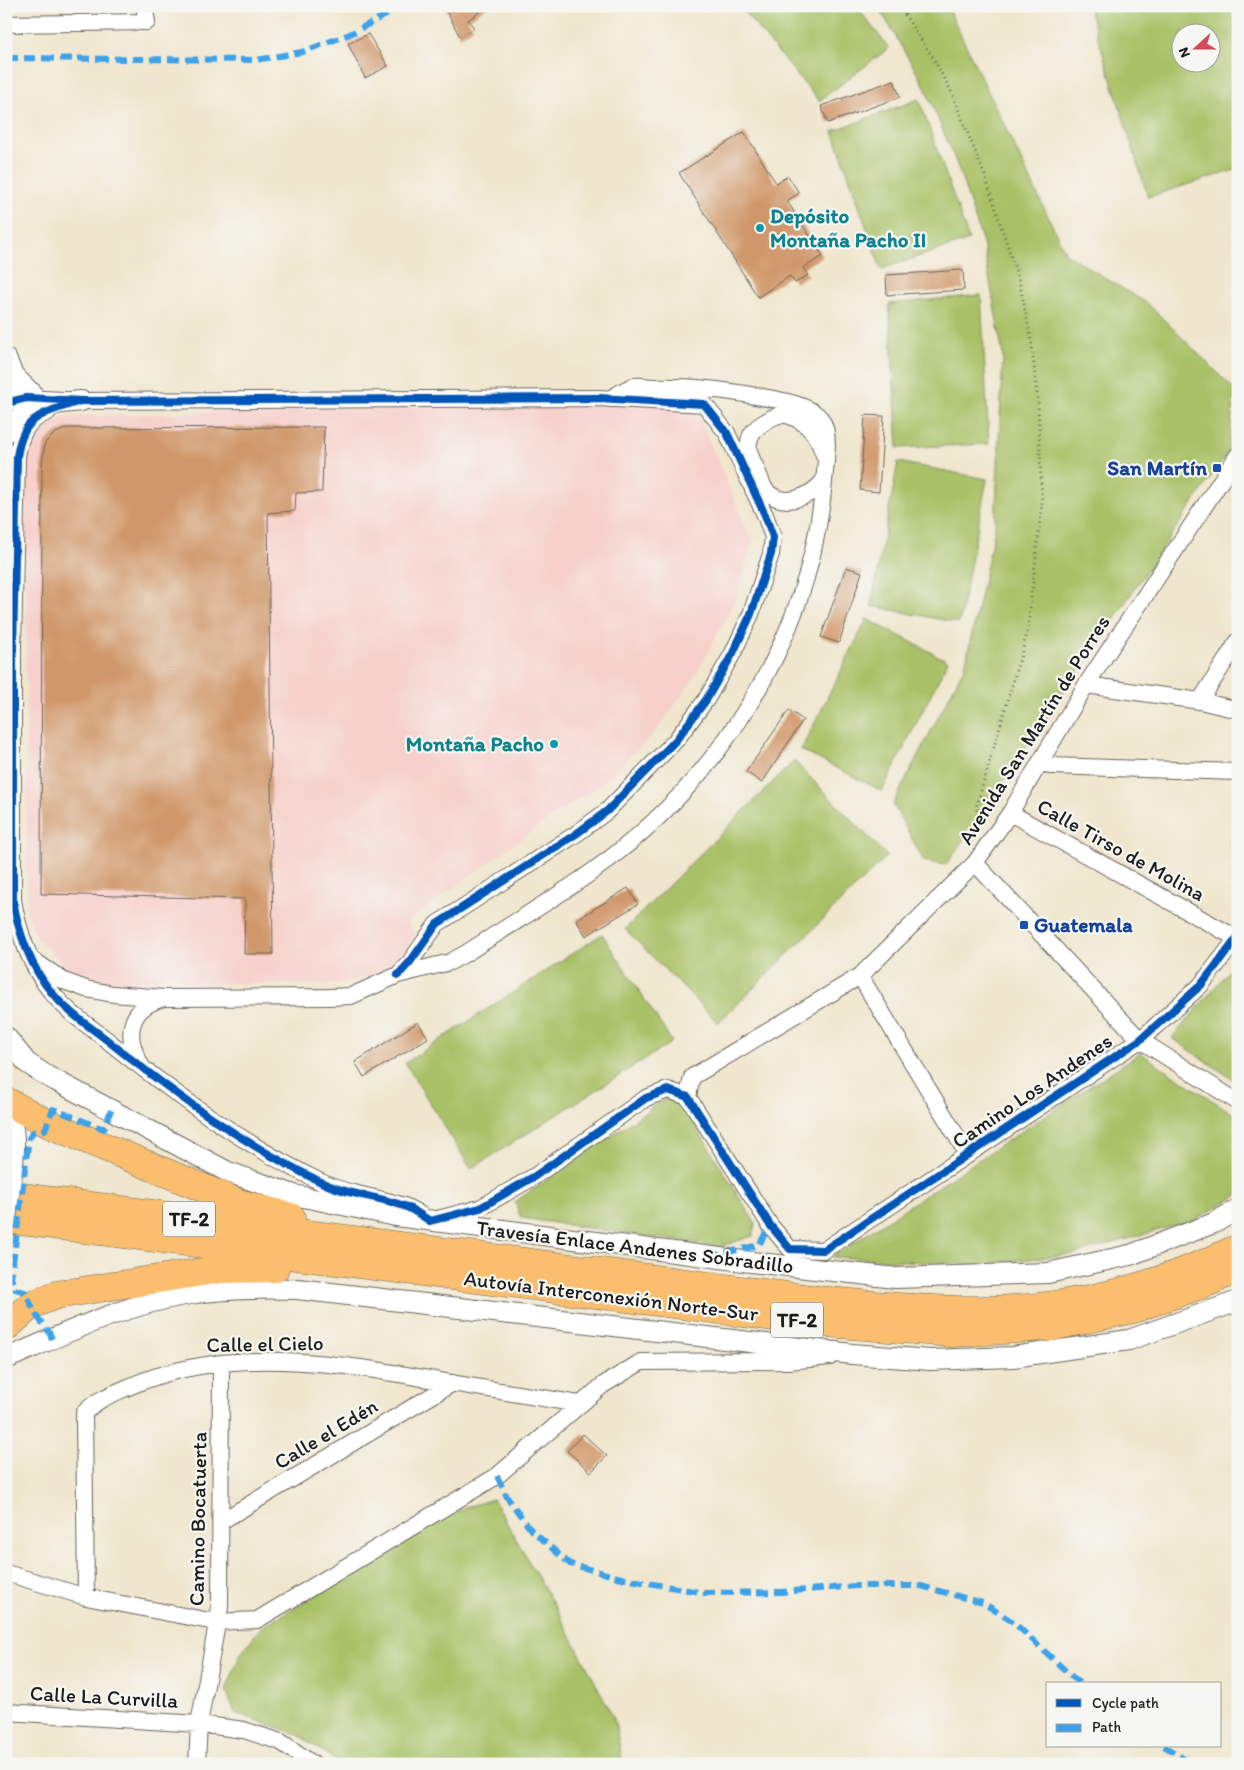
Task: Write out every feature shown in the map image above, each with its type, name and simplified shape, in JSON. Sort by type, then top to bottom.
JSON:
[{"type":"highway","points":[[6,1102],[55,1127],[239,1203],[276,1215],[339,1225],[372,1242]]},
{"type":"highway","name":"Autovía Interconexión Norte-Sur","points":[[9,1189],[372,1242],[818,1300],[899,1308],[979,1310],[1044,1306],[1101,1295],[1162,1279],[1238,1248]]},
{"type":"highway","name":"Autovía Interconexión Norte-Sur","points":[[6,1220],[814,1322],[951,1333],[1051,1327],[1133,1309],[1211,1281],[1238,1268]]},
{"type":"highway","points":[[6,1327],[31,1305],[56,1294],[221,1269],[267,1268],[315,1272],[350,1263]]},
{"type":"street","points":[[6,24],[147,22],[144,6]]},
{"type":"street","points":[[6,359],[13,376],[28,390]]},
{"type":"street","points":[[6,386],[81,401]]},
{"type":"street","points":[[32,960],[64,981],[86,989],[164,998],[351,996],[398,975],[450,962],[592,872],[634,839],[694,780],[742,716],[759,690],[787,633],[801,595],[819,530],[826,462],[826,430],[823,420],[815,411],[803,405],[688,386],[632,386],[610,399]]},
{"type":"street","points":[[633,400],[645,395],[672,393],[702,395],[719,402],[751,457],[766,489],[776,498],[805,497],[817,490],[824,480]]},
{"type":"street","points":[[6,403],[26,398],[81,401],[610,399],[704,404],[727,433],[765,515],[773,537],[771,554],[752,614],[706,700],[676,740],[607,811],[576,834],[437,924],[410,962],[398,975]]},
{"type":"street","points":[[6,432],[17,418],[31,410],[81,401]]},
{"type":"street","points":[[81,401],[32,420],[24,428],[20,438],[17,457],[13,649],[14,900],[16,918],[32,960],[51,992],[69,1012],[143,1069],[253,1146],[343,1191],[405,1206],[430,1221],[480,1208],[536,1176],[646,1098],[668,1090],[688,1097]]},
{"type":"street","points":[[751,457],[748,443],[758,426],[772,417],[787,415],[801,421],[813,431],[820,443],[826,462]]},
{"type":"street","name":"Avenida San Martín de Porres","points":[[688,1097],[692,1077],[860,976],[977,860],[1010,813],[1086,685],[1238,455]]},
{"type":"street","points":[[1200,701],[1238,641]]},
{"type":"street","points":[[1086,685],[1200,701],[1238,710]]},
{"type":"street","points":[[1042,761],[1050,766],[1238,772]]},
{"type":"street","name":"Calle Tirso de Molina","points":[[1010,813],[1237,938]]},
{"type":"street","points":[[977,860],[1140,1040],[1238,1102]]},
{"type":"street","name":"Camino Los Andenes","points":[[688,1097],[770,1225],[790,1248],[824,1250],[1140,1040],[1201,985],[1237,938]]},
{"type":"street","points":[[860,976],[968,1155]]},
{"type":"street","points":[[143,1069],[131,1047],[130,1029],[139,1012],[149,1002],[164,998]]},
{"type":"street","name":"Travesía Enlace Andenes Sobradillo","points":[[6,1037],[27,1063],[47,1076],[228,1172],[294,1195],[430,1221],[752,1262],[896,1278],[1048,1273],[1130,1255],[1214,1223],[1238,1208]]},
{"type":"street","points":[[6,1105],[13,1119],[15,1137],[6,1220]]},
{"type":"street","points":[[6,1359],[102,1318],[139,1305],[190,1294],[243,1288],[297,1289],[852,1354],[930,1360],[1013,1357],[1129,1340],[1238,1301]]},
{"type":"street","points":[[6,1573],[86,1597],[215,1622],[257,1620],[497,1476],[578,1404],[603,1385],[641,1362],[788,1361],[852,1354]]},
{"type":"street","name":"Calle el Cielo","points":[[86,1597],[84,1413],[93,1403],[149,1378],[205,1364],[300,1360],[379,1370],[578,1404]]},
{"type":"street","name":"Camino Bocatuerta","points":[[197,1764],[199,1724],[215,1622],[220,1607],[221,1363]]},
{"type":"street","name":"Calle el Edén","points":[[220,1522],[453,1383]]},
{"type":"street","name":"Calle La Curvilla","points":[[6,1712],[199,1724],[244,1730],[281,1742],[313,1764]]},
{"type":"path","points":[[899,6],[932,56],[951,91],[986,179],[1018,281],[1031,338],[1038,402],[1042,504],[1031,602],[1021,659],[977,805],[977,860]]},
{"type":"shaded area","points":[[693,403],[752,541],[737,596],[697,673],[656,732],[601,784],[550,818],[407,922],[415,933],[406,950],[381,974],[336,984],[106,983],[71,972],[37,938],[27,909],[25,453],[34,432],[62,417],[300,409]]},
{"type":"green space","points":[[739,6],[856,6],[889,48],[819,101]]},
{"type":"green space","points":[[878,6],[947,6],[1066,254],[1148,304],[1235,390],[1228,452],[946,865],[924,861],[893,804],[965,666],[995,528],[1003,355],[983,243],[958,167],[924,85]]},
{"type":"green space","points":[[1088,6],[1238,6],[1238,169],[1148,197]]},
{"type":"green space","points":[[919,99],[969,240],[881,269],[833,131]]},
{"type":"green space","points":[[981,295],[989,444],[898,448],[889,304]]},
{"type":"green space","points":[[898,462],[987,479],[959,623],[871,606]]},
{"type":"green space","points":[[867,619],[948,661],[882,791],[801,750]]},
{"type":"green space","points":[[794,761],[887,856],[718,1023],[625,929]]},
{"type":"green space","points":[[602,934],[672,1042],[471,1169],[405,1063]]},
{"type":"green space","points":[[1238,960],[1238,1083],[1172,1038]]},
{"type":"green space","points":[[1140,1053],[1238,1117],[1238,1195],[1195,1220],[1074,1254],[977,1265],[832,1257]]},
{"type":"green space","points":[[666,1098],[681,1102],[755,1223],[753,1236],[719,1247],[521,1218],[515,1202]]},
{"type":"green space","points":[[493,1499],[559,1614],[614,1718],[623,1764],[341,1764],[297,1734],[235,1713],[226,1690],[240,1655],[260,1628],[463,1508]]},
{"type":"building","points":[[444,6],[488,6],[468,20],[474,28],[460,37]]},
{"type":"building","points":[[368,34],[388,66],[365,78],[348,44]]},
{"type":"building","points":[[894,80],[900,97],[828,123],[821,106]]},
{"type":"building","name":"Depósito Montaña Pacho II","points":[[744,132],[776,183],[788,176],[799,193],[787,201],[823,256],[803,268],[808,275],[795,283],[790,276],[758,297],[679,173]]},
{"type":"building","points":[[963,270],[964,290],[887,295],[886,275]]},
{"type":"building","points":[[865,415],[884,416],[879,492],[860,490]]},
{"type":"building","points":[[324,427],[322,492],[296,493],[295,511],[268,513],[273,954],[244,954],[245,899],[41,894],[42,464],[45,443],[54,434],[67,428]]},
{"type":"building","points":[[846,567],[862,572],[839,643],[821,637]]},
{"type":"building","points":[[789,710],[803,720],[762,783],[746,772]]},
{"type":"building","points":[[628,888],[638,904],[586,936],[576,920]]},
{"type":"building","points":[[418,1022],[428,1038],[364,1077],[355,1062]]},
{"type":"building","points":[[583,1434],[607,1456],[591,1472],[567,1451]]},
{"type":"marked path","points":[[6,58],[256,60],[302,52],[350,34],[403,6]]},
{"type":"marked path","points":[[52,1339],[36,1315],[25,1292],[15,1289],[11,1278],[29,1138],[33,1132],[45,1130],[53,1109],[104,1129],[111,1110]]},
{"type":"marked path","points":[[708,1257],[759,1245],[770,1225]]},
{"type":"marked path","points":[[497,1476],[507,1497],[531,1530],[570,1564],[625,1579],[705,1593],[782,1592],[855,1586],[921,1586],[983,1603],[1013,1622],[1078,1682]]},
{"type":"marked path","points":[[1167,1748],[1192,1764]]},
{"type":"cycle path","points":[[6,403],[26,398],[81,401],[598,398],[704,404],[727,433],[765,515],[773,537],[771,554],[751,614],[733,653],[706,700],[676,740],[607,811],[576,834],[437,924],[410,962],[398,975]]},
{"type":"cycle path","points":[[80,401],[45,413],[30,424],[24,432],[17,457],[13,649],[13,900],[18,925],[26,949],[44,983],[59,1001],[74,1014],[213,1119],[266,1153],[321,1182],[341,1190],[404,1206],[430,1221],[480,1208],[535,1176],[646,1098],[668,1090],[688,1097],[770,1225],[790,1249],[824,1250],[1140,1040],[1201,985],[1238,937]]},
{"type":"place","name":"Depósito Montaña Pacho II","points":[[760,228]]},
{"type":"place","name":"San Martín","points":[[1217,468]]},
{"type":"place","name":"Montaña Pacho","points":[[554,744]]},
{"type":"place","name":"Guatemala","points":[[1024,925]]}]
